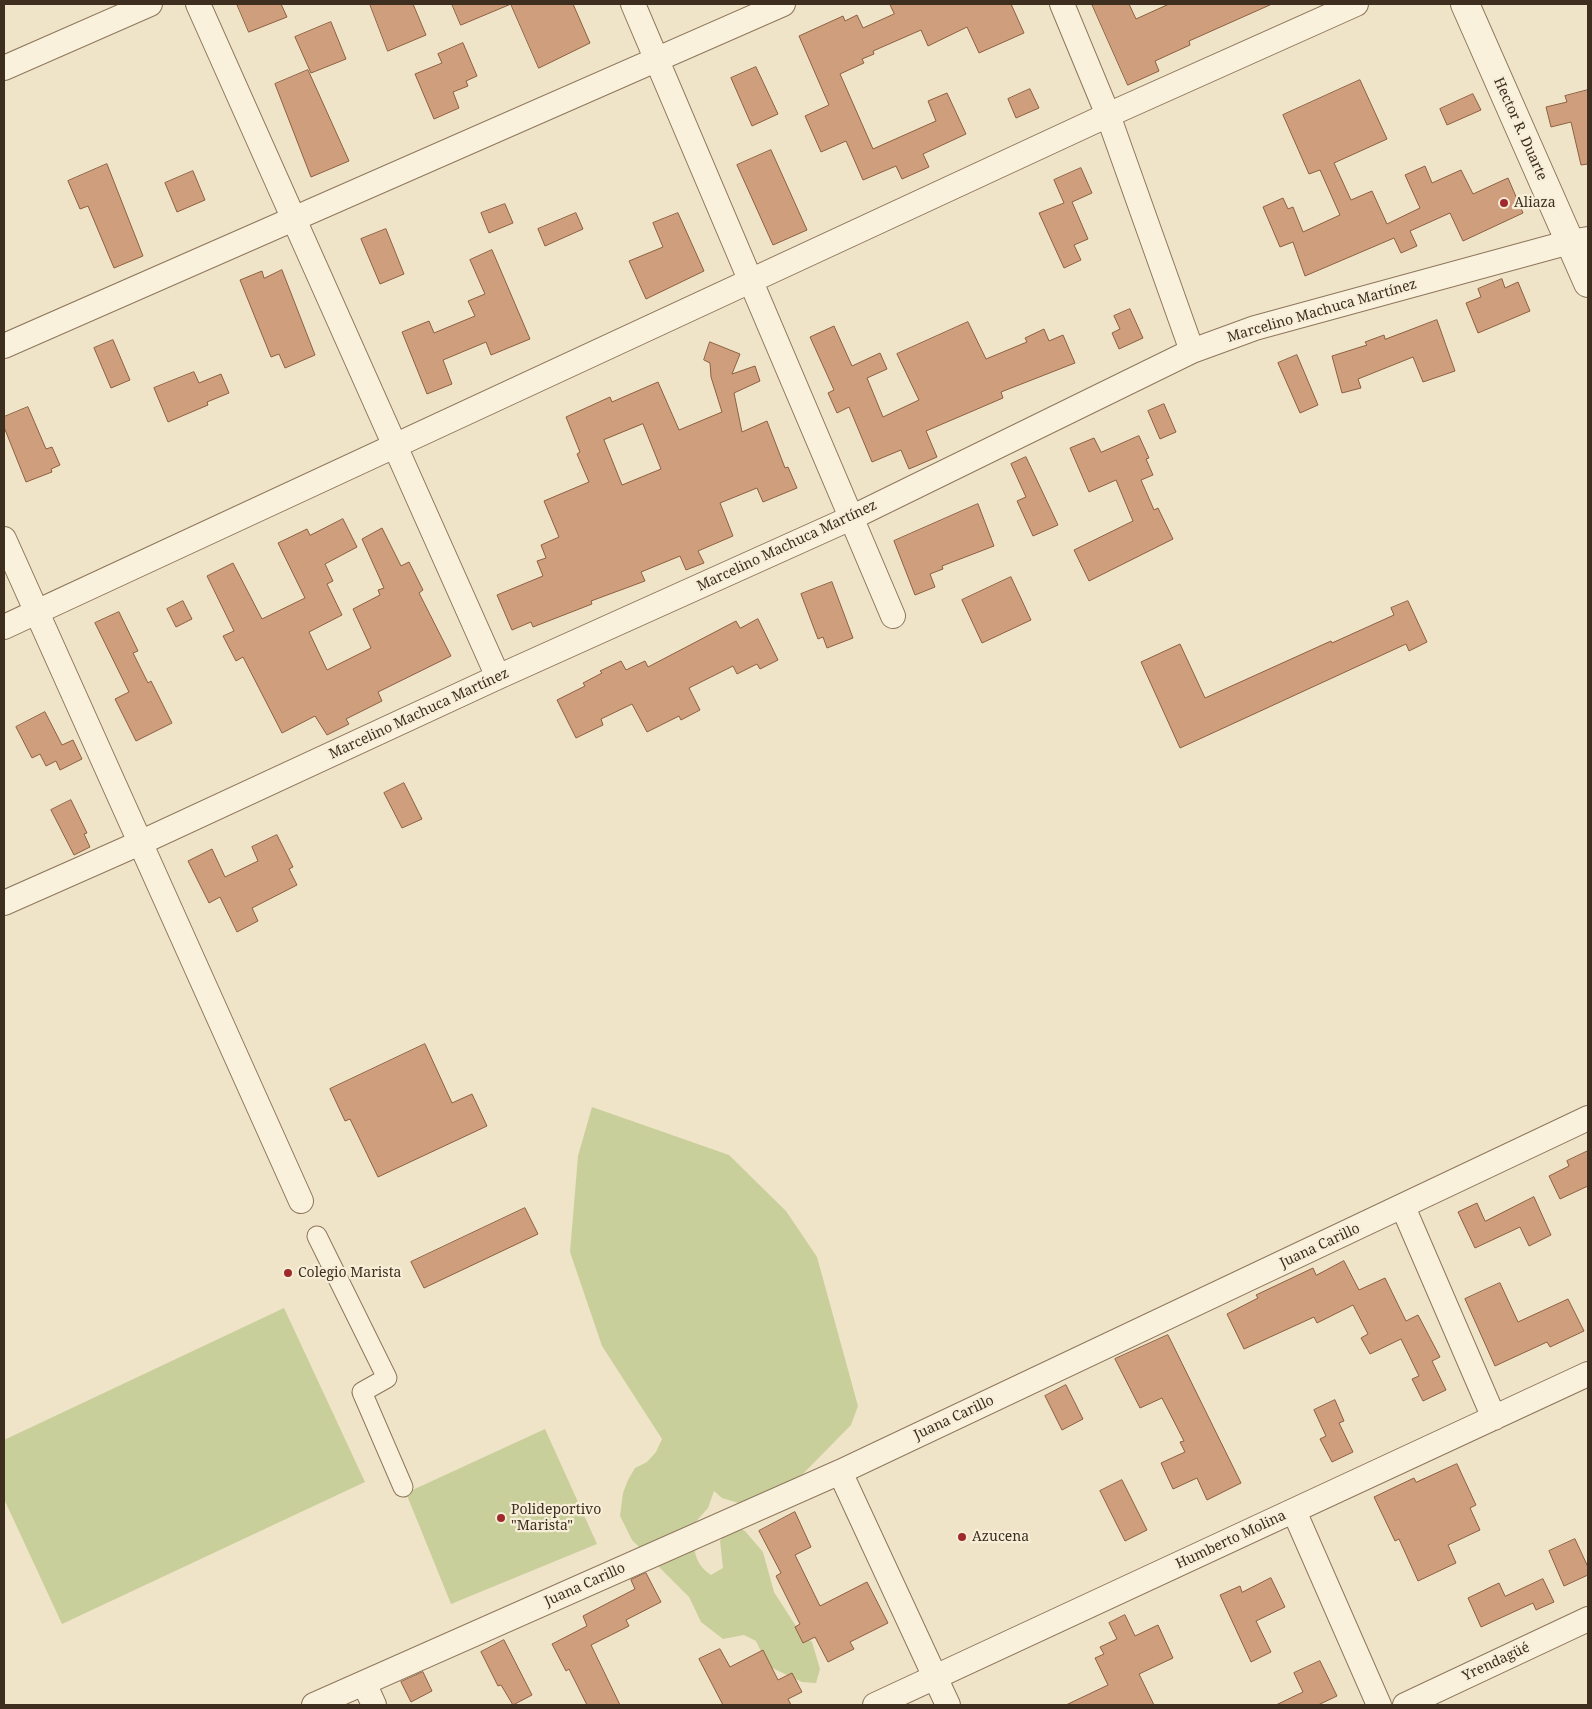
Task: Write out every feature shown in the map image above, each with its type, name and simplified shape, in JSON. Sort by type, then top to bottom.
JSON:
[{"type":"street","points":[[4,68],[150,4]]},
{"type":"street","points":[[198,4],[498,677]]},
{"type":"street","points":[[634,4],[893,616]]},
{"type":"street","points":[[4,346],[783,4]]},
{"type":"street","points":[[1062,4],[1108,115],[1192,351]]},
{"type":"street","points":[[4,627],[1108,115],[1356,4]]},
{"type":"street","name":"Hector R. Duarte","points":[[1465,4],[1579,240],[1588,282]]},
{"type":"street","name":"Marcelino Machuca Martínez","points":[[4,903],[142,842],[498,677],[852,518],[1192,351],[1255,328],[1579,240]]},
{"type":"street","points":[[4,539],[142,842],[300,1201]]},
{"type":"street","name":"Juana Carillo","points":[[314,1705],[840,1472],[1588,1118]]},
{"type":"street","points":[[1403,1207],[1494,1418]]},
{"type":"street","points":[[317,1236],[387,1378],[362,1392],[403,1487]]},
{"type":"street","name":"Humberto Molina","points":[[875,1705],[1588,1374]]},
{"type":"street","points":[[840,1472],[948,1705]]},
{"type":"street","points":[[1294,1511],[1379,1705]]},
{"type":"street","name":"Yrendagüé","points":[[1405,1705],[1588,1619]]},
{"type":"street","points":[[364,1683],[374,1705]]},
{"type":"green space","points":[[592,1107],[729,1155],[786,1211],[817,1257],[858,1406],[851,1425],[795,1482],[739,1503],[722,1498],[714,1491],[708,1508],[692,1526],[697,1560],[711,1575],[723,1568],[720,1541],[732,1525],[745,1531],[763,1552],[774,1592],[801,1634],[812,1642],[820,1669],[816,1683],[802,1682],[768,1666],[756,1641],[744,1635],[723,1639],[701,1622],[689,1597],[632,1540],[620,1516],[623,1493],[628,1480],[635,1468],[647,1462],[656,1452],[662,1439],[602,1346],[570,1252],[578,1156]]},
{"type":"green space","points":[[284,1308],[365,1482],[62,1624],[4,1499],[4,1440]]},
{"type":"green space","name":"Polideportivo \"Marista\"","points":[[545,1429],[597,1544],[451,1604],[406,1493]]},
{"type":"building","points":[[237,4],[281,4],[287,17],[249,32]]},
{"type":"building","points":[[370,4],[413,4],[426,35],[388,51]]},
{"type":"building","points":[[452,4],[511,4],[461,25]]},
{"type":"building","points":[[511,4],[573,4],[590,43],[539,68]]},
{"type":"building","points":[[890,4],[1011,4],[1024,33],[979,53],[967,27],[928,46],[921,30],[873,51],[874,54],[862,59],[864,63],[840,74],[873,149],[936,121],[928,101],[947,93],[966,134],[923,154],[929,167],[902,179],[896,166],[863,180],[846,141],[821,152],[805,116],[829,105],[799,36],[843,16],[845,21],[857,15],[863,28],[894,14]]},
{"type":"building","points":[[1092,4],[1129,4],[1136,19],[1169,4],[1272,4],[1189,41],[1190,45],[1155,61],[1159,71],[1128,85]]},
{"type":"building","points":[[331,22],[346,59],[311,73],[295,37]]},
{"type":"building","points":[[463,43],[477,76],[466,81],[468,86],[453,92],[459,108],[434,119],[415,74],[442,63],[438,54]]},
{"type":"building","points":[[756,67],[778,114],[752,126],[731,78]]},
{"type":"building","points":[[308,70],[349,161],[311,177],[275,84]]},
{"type":"building","points":[[1360,80],[1387,139],[1334,163],[1351,200],[1372,191],[1387,224],[1420,208],[1405,175],[1425,166],[1432,183],[1461,170],[1473,194],[1508,178],[1523,213],[1463,241],[1450,213],[1410,231],[1417,246],[1401,253],[1394,238],[1305,276],[1293,242],[1280,247],[1263,207],[1283,198],[1288,209],[1293,207],[1303,232],[1340,215],[1320,170],[1309,174],[1283,115]]},
{"type":"building","points":[[1030,89],[1039,108],[1016,118],[1008,99]]},
{"type":"building","points":[[1588,90],[1588,164],[1581,165],[1571,122],[1551,127],[1546,107],[1567,102],[1565,96]]},
{"type":"building","points":[[1473,94],[1481,110],[1447,125],[1440,109]]},
{"type":"building","points":[[771,150],[807,230],[773,245],[737,165]]},
{"type":"building","points":[[107,164],[143,256],[114,268],[88,206],[80,209],[68,181]]},
{"type":"building","points":[[1081,168],[1092,193],[1072,202],[1088,239],[1074,245],[1081,260],[1064,268],[1039,213],[1064,203],[1054,180]]},
{"type":"building","points":[[193,171],[205,200],[177,212],[165,183]]},
{"type":"building","points":[[505,204],[513,223],[489,233],[481,213]]},
{"type":"building","points":[[576,213],[583,229],[545,246],[538,229]]},
{"type":"building","points":[[678,213],[704,271],[646,299],[629,261],[663,247],[653,223]]},
{"type":"building","points":[[386,229],[404,274],[380,284],[361,239]]},
{"type":"building","points":[[492,250],[530,339],[491,355],[486,342],[443,360],[452,384],[427,394],[402,332],[429,321],[434,333],[475,316],[468,301],[485,294],[470,260]]},
{"type":"building","points":[[282,270],[315,355],[285,368],[279,354],[271,357],[240,280],[262,271],[264,278]]},
{"type":"building","points":[[1502,279],[1505,288],[1518,282],[1530,311],[1478,333],[1466,303],[1481,297],[1478,289]]},
{"type":"building","points":[[1130,309],[1143,338],[1119,349],[1112,333],[1120,329],[1114,316]]},
{"type":"building","points":[[1437,320],[1455,371],[1423,382],[1413,357],[1358,379],[1361,388],[1342,393],[1332,356],[1367,345],[1365,342],[1384,335],[1385,339]]},
{"type":"building","points":[[968,322],[986,359],[1027,342],[1025,338],[1044,329],[1049,341],[1063,335],[1075,363],[1001,392],[1003,398],[926,431],[937,457],[909,469],[901,450],[872,462],[849,407],[837,413],[828,393],[834,390],[810,337],[834,326],[852,366],[880,353],[887,369],[867,378],[883,417],[919,400],[897,354]]},
{"type":"building","points":[[113,340],[130,380],[111,388],[94,348]]},
{"type":"building","points":[[710,342],[740,354],[732,374],[755,366],[760,381],[734,393],[742,432],[767,421],[785,468],[788,467],[797,488],[763,502],[757,488],[720,503],[733,536],[698,551],[704,563],[686,570],[680,556],[641,572],[645,581],[591,601],[592,604],[533,627],[531,622],[512,630],[497,595],[543,576],[537,561],[546,558],[541,545],[559,537],[544,501],[589,482],[577,454],[580,452],[566,417],[610,397],[612,402],[658,382],[679,430],[722,412],[711,377],[710,363],[704,360]],"holes":[[[643,424],[661,469],[622,485],[604,440]]]},
{"type":"building","points":[[1297,355],[1318,405],[1300,413],[1278,363]]},
{"type":"building","points":[[194,372],[199,383],[221,374],[229,393],[207,402],[208,405],[168,422],[154,388]]},
{"type":"building","points":[[1164,404],[1176,432],[1160,439],[1148,411]]},
{"type":"building","points":[[28,407],[46,449],[52,447],[60,465],[51,469],[52,472],[26,482],[4,427],[4,417]]},
{"type":"building","points":[[1139,436],[1149,458],[1146,459],[1153,475],[1141,480],[1154,510],[1158,508],[1173,539],[1089,581],[1074,550],[1133,521],[1116,480],[1089,492],[1070,448],[1094,438],[1101,452]]},
{"type":"building","points":[[1026,457],[1058,525],[1033,536],[1017,501],[1026,497],[1011,464]]},
{"type":"building","points":[[978,504],[994,546],[942,566],[943,569],[930,574],[935,587],[915,595],[894,541]]},
{"type":"building","points":[[343,519],[357,547],[325,564],[333,581],[327,584],[342,615],[309,632],[327,670],[371,648],[353,609],[380,595],[378,590],[384,588],[362,539],[382,528],[401,566],[409,562],[423,590],[419,593],[451,656],[378,692],[382,701],[346,719],[349,724],[327,735],[315,716],[282,733],[243,657],[236,661],[223,636],[234,631],[207,576],[233,563],[262,619],[305,598],[278,543],[307,529],[310,535]]},
{"type":"building","points":[[1011,577],[1031,620],[982,643],[962,600]]},
{"type":"building","points":[[832,582],[853,638],[827,648],[823,637],[818,639],[801,594]]},
{"type":"building","points":[[183,601],[192,619],[176,627],[167,609]]},
{"type":"building","points":[[1408,601],[1427,642],[1409,651],[1406,644],[1180,748],[1141,662],[1180,644],[1205,698],[1331,641],[1332,643],[1394,615],[1391,608]]},
{"type":"building","points":[[119,612],[138,651],[133,653],[148,683],[151,681],[172,723],[136,741],[115,699],[129,692],[95,623]]},
{"type":"building","points":[[758,619],[778,660],[760,669],[757,664],[737,674],[733,666],[689,688],[700,710],[681,720],[679,716],[647,732],[632,704],[601,719],[603,725],[576,738],[557,700],[585,686],[583,683],[602,673],[600,671],[621,661],[626,670],[645,661],[648,667],[736,621],[740,628]]},
{"type":"building","points":[[45,712],[62,745],[73,740],[82,759],[60,770],[56,761],[46,766],[40,754],[32,758],[16,727]]},
{"type":"building","points":[[404,783],[422,819],[402,828],[384,793]]},
{"type":"building","points":[[71,800],[87,833],[84,834],[90,847],[74,855],[51,810]]},
{"type":"building","points":[[277,835],[293,867],[289,869],[297,885],[252,908],[258,921],[237,932],[220,897],[209,903],[188,861],[212,849],[225,877],[258,861],[252,847]]},
{"type":"building","points":[[425,1044],[452,1103],[472,1094],[487,1126],[378,1177],[350,1119],[345,1121],[330,1089]]},
{"type":"building","points":[[1588,1151],[1588,1186],[1560,1199],[1549,1176],[1569,1166],[1567,1161]]},
{"type":"building","points":[[1534,1197],[1551,1235],[1529,1246],[1520,1227],[1475,1248],[1458,1212],[1477,1203],[1485,1221]]},
{"type":"building","points":[[525,1208],[538,1234],[424,1288],[411,1262]]},
{"type":"building","points":[[1344,1261],[1359,1290],[1385,1278],[1406,1321],[1418,1315],[1440,1357],[1432,1361],[1446,1390],[1423,1401],[1412,1379],[1419,1376],[1401,1339],[1370,1354],[1361,1338],[1368,1334],[1353,1305],[1317,1323],[1314,1317],[1244,1349],[1227,1314],[1258,1298],[1256,1295],[1313,1268],[1316,1275]]},
{"type":"building","points":[[1500,1283],[1518,1322],[1568,1299],[1584,1331],[1550,1347],[1547,1342],[1495,1366],[1465,1299]]},
{"type":"building","points":[[1168,1335],[1241,1483],[1207,1500],[1197,1478],[1173,1489],[1161,1463],[1185,1452],[1180,1442],[1184,1441],[1162,1398],[1140,1408],[1115,1359]]},
{"type":"building","points":[[1066,1385],[1083,1419],[1062,1430],[1045,1396]]},
{"type":"building","points":[[1335,1400],[1344,1421],[1339,1423],[1353,1452],[1332,1462],[1320,1439],[1326,1436],[1314,1410]]},
{"type":"building","points":[[1457,1464],[1476,1505],[1470,1508],[1480,1530],[1448,1545],[1456,1563],[1418,1581],[1399,1539],[1395,1541],[1374,1497],[1414,1478],[1416,1482]]},
{"type":"building","points":[[1122,1480],[1147,1530],[1125,1541],[1100,1491]]},
{"type":"building","points":[[795,1512],[811,1547],[795,1555],[820,1606],[867,1582],[888,1623],[850,1642],[854,1649],[828,1662],[815,1637],[803,1643],[795,1627],[800,1624],[776,1576],[781,1573],[759,1531]]},
{"type":"building","points":[[1575,1539],[1588,1567],[1588,1575],[1564,1586],[1549,1551]]},
{"type":"building","points":[[646,1573],[661,1602],[626,1620],[629,1626],[591,1645],[620,1705],[587,1705],[569,1669],[566,1671],[552,1644],[587,1626],[583,1616],[635,1589],[631,1580]]},
{"type":"building","points":[[1271,1578],[1285,1607],[1256,1621],[1271,1652],[1251,1662],[1220,1595],[1240,1586],[1242,1592]]},
{"type":"building","points":[[1543,1579],[1554,1602],[1536,1610],[1533,1603],[1481,1627],[1468,1598],[1499,1583],[1505,1596]]},
{"type":"building","points":[[1125,1615],[1135,1636],[1158,1625],[1173,1658],[1139,1674],[1154,1705],[1066,1705],[1108,1685],[1095,1658],[1104,1654],[1100,1647],[1117,1639],[1109,1623]]},
{"type":"building","points":[[504,1640],[532,1695],[513,1705],[501,1685],[498,1686],[481,1652]]},
{"type":"building","points":[[720,1649],[730,1667],[763,1650],[778,1680],[792,1673],[802,1692],[788,1699],[791,1705],[723,1705],[699,1659]]},
{"type":"building","points":[[1320,1661],[1337,1696],[1318,1705],[1276,1705],[1303,1692],[1294,1673]]},
{"type":"building","points":[[423,1672],[432,1691],[411,1702],[401,1682]]},
{"type":"place","name":"Aliaza","points":[[1504,203]]},
{"type":"place","name":"Colegio Marista","points":[[288,1273]]},
{"type":"place","name":"Polideportivo \"Marista\"","points":[[501,1518]]},
{"type":"place","name":"Azucena","points":[[962,1537]]}]
